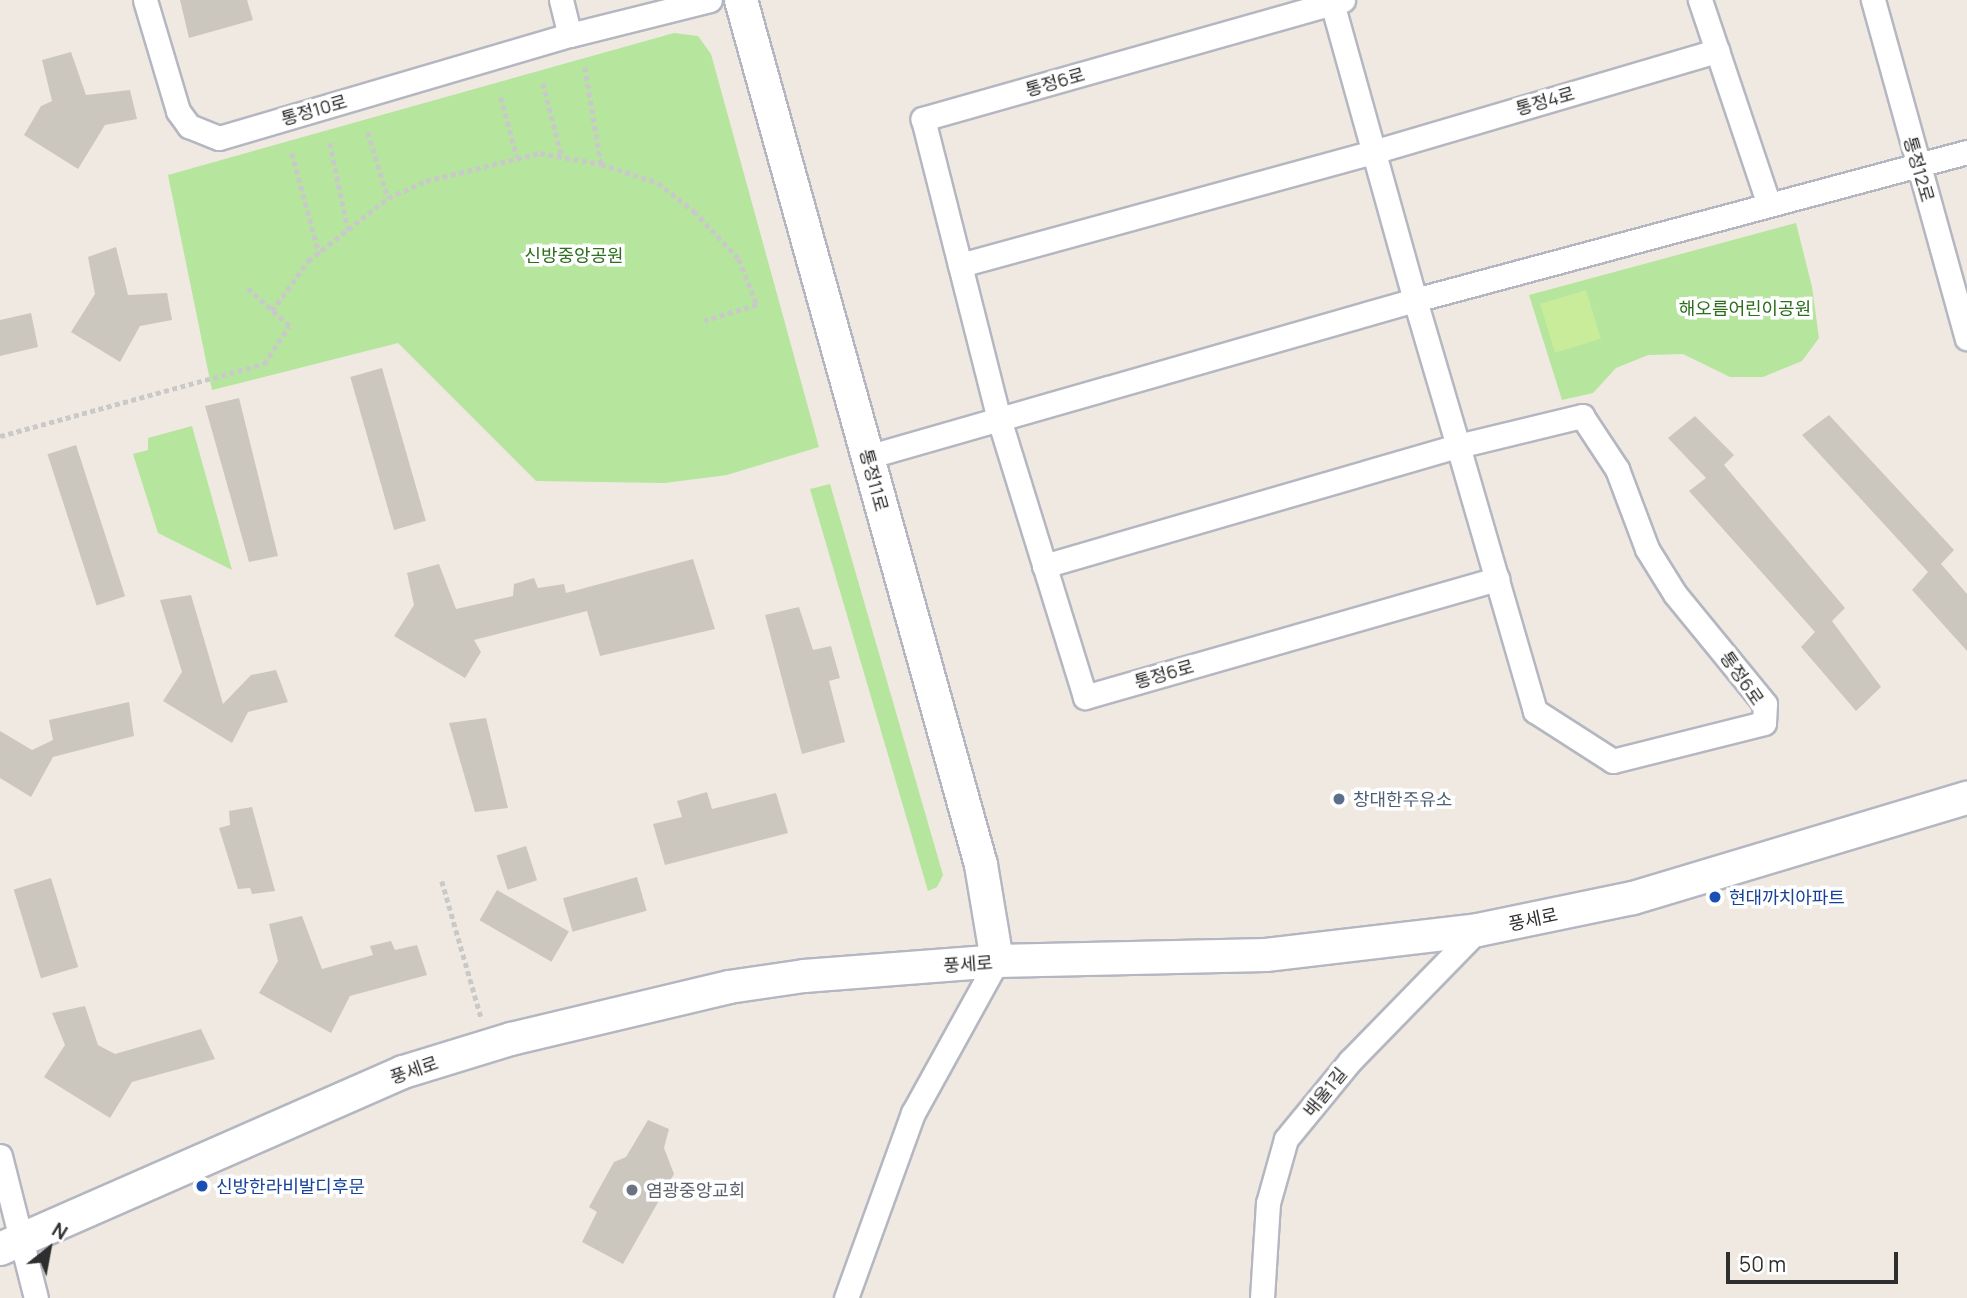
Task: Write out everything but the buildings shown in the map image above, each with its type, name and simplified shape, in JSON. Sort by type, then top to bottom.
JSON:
[{"type":"street","name":"통정10로","points":[[145,0],[178,111],[189,126],[219,138],[570,35],[710,0]]},
{"type":"street","points":[[561,0],[570,35]]},
{"type":"street","name":"통정11로","points":[[741,0],[981,865],[997,961]]},
{"type":"street","points":[[1700,0],[1769,205]]},
{"type":"street","name":"통정12로","points":[[1873,0],[1967,338]]},
{"type":"street","points":[[1335,1],[1373,152],[1415,300]]},
{"type":"street","name":"통정6로","points":[[1335,1],[923,119],[999,419],[1085,697],[1497,579]]},
{"type":"street","name":"통정4로","points":[[1373,152],[1717,51]]},
{"type":"street","points":[[960,265],[1373,152]]},
{"type":"street","points":[[867,457],[1415,300],[1967,152]]},
{"type":"street","name":"통정6로","points":[[1044,566],[1458,446],[1582,416],[1617,469],[1647,549],[1675,594],[1765,704],[1764,723],[1613,761],[1535,711],[1497,579],[1458,446],[1415,300]]},
{"type":"street","name":"풍세로","points":[[12,1245],[403,1072],[511,1039],[729,986],[997,961],[1266,955],[1478,930],[1633,898],[1967,798]]},
{"type":"street","name":"배울1길","points":[[1262,1298],[1269,1202],[1286,1139],[1350,1061],[1478,930]]},
{"type":"street","points":[[846,1298],[913,1113],[997,961]]},
{"type":"street","points":[[0,1156],[12,1245],[36,1298]]},
{"type":"path","points":[[585,67],[601,164]]},
{"type":"path","points":[[543,83],[562,157]]},
{"type":"path","points":[[501,97],[517,158]]},
{"type":"path","points":[[368,132],[388,198]]},
{"type":"path","points":[[330,143],[348,230]]},
{"type":"path","points":[[292,153],[319,253]]},
{"type":"path","points":[[272,311],[319,253],[388,198],[426,181],[540,153],[601,164],[658,183],[694,211],[739,259],[757,305],[704,321]]},
{"type":"path","points":[[0,436],[264,364],[289,326],[245,286]]},
{"type":"path","points":[[442,881],[481,1017]]},
{"type":"green space","name":"신방중앙공원","points":[[674,33],[698,36],[711,54],[819,447],[727,475],[665,483],[536,481],[398,343],[212,390],[168,175]]},
{"type":"green space","name":"해오름어린이공원","points":[[1796,223],[1812,287],[1819,338],[1802,361],[1763,377],[1730,377],[1683,354],[1648,355],[1616,368],[1593,393],[1562,400],[1529,295]]},
{"type":"green space","points":[[1586,290],[1601,339],[1555,353],[1540,304]]},
{"type":"green space","points":[[192,426],[232,570],[158,533],[133,454],[148,450],[148,438]]},
{"type":"green space","points":[[830,484],[943,875],[937,887],[928,891],[810,489]]},
{"type":"place","name":"창대한주유소","points":[[1339,799]]},
{"type":"place","name":"현대까치아파트","points":[[1715,897]]},
{"type":"place","name":"신방한라비발디후문","points":[[202,1186]]},
{"type":"place","name":"염광중앙교회","points":[[632,1190]]}]
